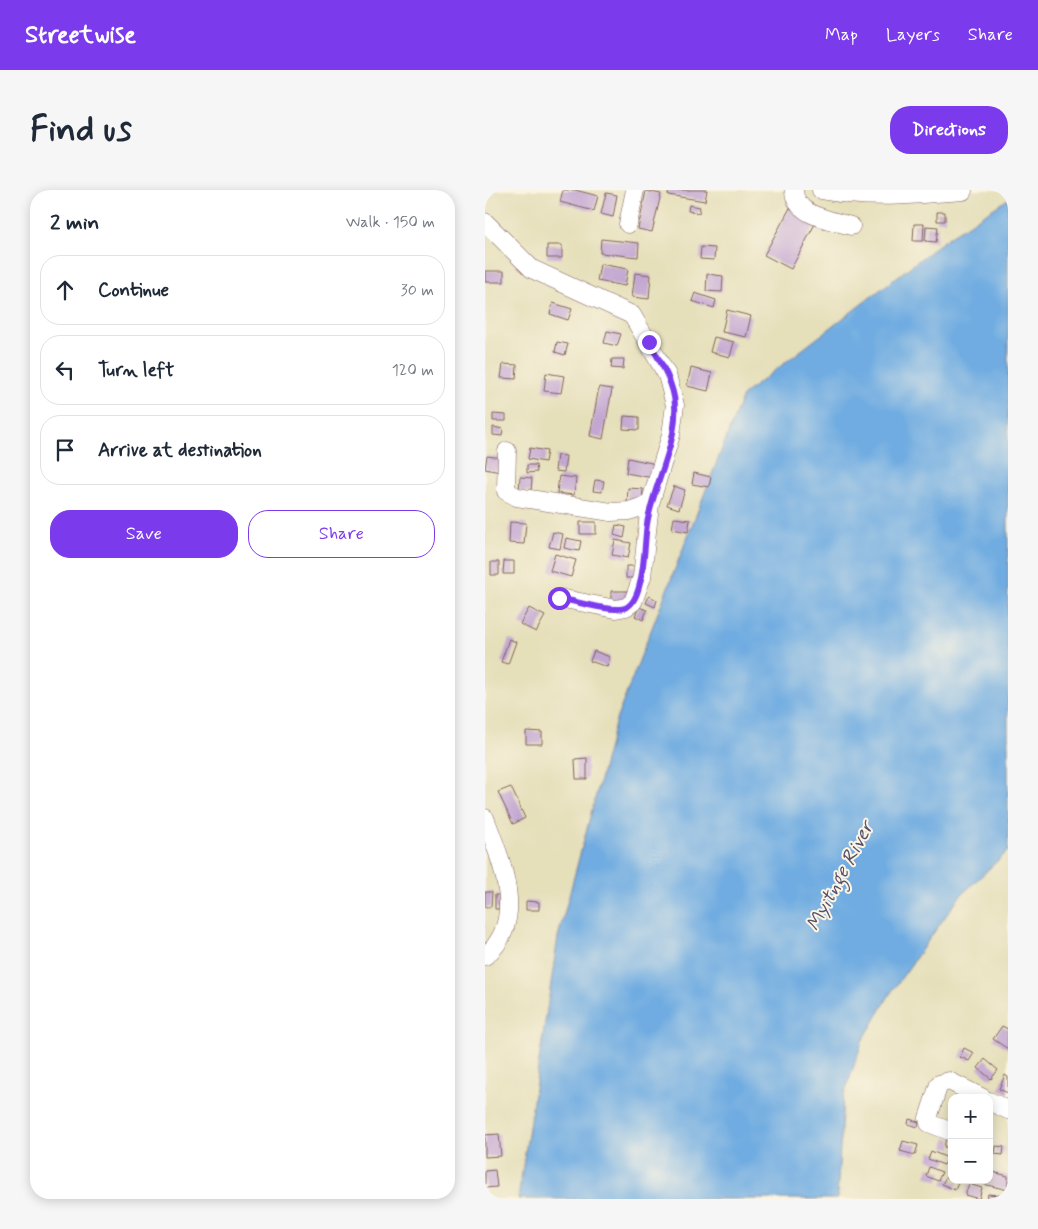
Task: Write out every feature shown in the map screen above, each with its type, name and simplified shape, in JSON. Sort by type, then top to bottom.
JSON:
[{"type":"street","points":[[627,224],[635,190]]},
{"type":"street","points":[[794,190],[794,198],[801,208],[851,226]]},
{"type":"street","points":[[821,190],[848,196],[884,198],[963,191]]},
{"type":"street","points":[[485,222],[532,269],[632,315],[640,325],[667,375],[675,405],[671,435],[650,504],[642,577],[633,602],[626,607],[616,609],[559,598]]},
{"type":"street","points":[[507,451],[506,491],[517,497],[611,512],[629,511],[650,504]]},
{"type":"street","points":[[485,818],[509,906],[506,924],[498,943],[485,957]]},
{"type":"street","points":[[948,1130],[929,1123],[928,1118],[939,1084],[949,1081],[975,1094]]},
{"type":"street","points":[[993,1103],[1008,1110]]},
{"type":"water","name":"Myitnge River","points":[[1008,199],[1008,851],[960,896],[890,994],[862,1042],[843,1098],[837,1199],[518,1199],[558,937],[616,720],[743,395],[949,237]]},
{"type":"building","points":[[563,190],[575,190],[598,196],[594,211],[560,202]]},
{"type":"building","points":[[669,190],[707,190],[705,201],[668,195]]},
{"type":"building","points":[[646,191],[661,194],[652,232],[638,229]]},
{"type":"building","points":[[606,193],[617,195],[613,217],[601,214]]},
{"type":"building","points":[[689,205],[700,207],[699,213],[688,211]]},
{"type":"building","points":[[790,208],[816,222],[791,269],[764,255]]},
{"type":"building","points":[[937,212],[945,212],[945,221],[937,221]]},
{"type":"building","points":[[914,224],[924,224],[923,241],[913,241]]},
{"type":"building","points":[[926,226],[938,227],[936,242],[925,241]]},
{"type":"building","points":[[601,239],[639,243],[638,257],[600,253]]},
{"type":"building","points":[[547,245],[562,245],[562,258],[547,258]]},
{"type":"building","points":[[701,247],[715,248],[714,260],[700,259]]},
{"type":"building","points":[[600,264],[628,269],[625,286],[597,281]]},
{"type":"building","points":[[485,271],[504,271],[504,282],[485,282]]},
{"type":"building","points":[[635,273],[651,275],[649,299],[632,297]]},
{"type":"building","points":[[707,274],[723,276],[722,292],[706,291]]},
{"type":"building","points":[[695,293],[716,300],[714,308],[692,301]]},
{"type":"building","points":[[553,303],[572,309],[568,320],[550,314]]},
{"type":"building","points":[[727,310],[751,316],[746,337],[722,332]]},
{"type":"building","points":[[607,331],[621,334],[617,346],[604,343]]},
{"type":"building","points":[[714,337],[734,342],[730,357],[710,352]]},
{"type":"building","points":[[557,342],[568,344],[565,355],[555,352]]},
{"type":"building","points":[[612,359],[624,359],[623,369],[611,368]]},
{"type":"building","points":[[503,364],[517,365],[516,379],[501,378]]},
{"type":"building","points":[[691,368],[712,373],[708,391],[687,386]]},
{"type":"building","points":[[546,373],[564,376],[561,393],[544,391]]},
{"type":"building","points":[[599,387],[612,389],[603,439],[590,436]]},
{"type":"building","points":[[493,414],[506,415],[506,421],[493,421]]},
{"type":"building","points":[[624,416],[639,417],[639,430],[623,429]]},
{"type":"building","points":[[493,427],[503,429],[502,436],[493,435]]},
{"type":"building","points":[[530,448],[547,451],[545,462],[528,459]]},
{"type":"building","points":[[557,455],[566,456],[564,472],[555,471]]},
{"type":"building","points":[[487,456],[502,458],[500,472],[485,469]]},
{"type":"building","points":[[628,458],[656,464],[653,478],[626,473]]},
{"type":"building","points":[[527,465],[536,465],[537,472],[527,473]]},
{"type":"building","points":[[694,473],[711,477],[709,487],[692,484]]},
{"type":"building","points":[[559,476],[576,478],[574,495],[557,493]]},
{"type":"building","points":[[520,477],[532,478],[531,492],[519,491]]},
{"type":"building","points":[[595,480],[604,481],[602,492],[593,491]]},
{"type":"building","points":[[674,486],[685,490],[679,509],[667,505]]},
{"type":"building","points":[[628,488],[643,489],[642,503],[627,503]]},
{"type":"building","points":[[674,518],[690,520],[688,532],[672,529]]},
{"type":"building","points":[[510,522],[526,523],[524,544],[509,543]]},
{"type":"building","points":[[580,522],[596,522],[596,534],[580,534]]},
{"type":"building","points":[[616,525],[626,527],[624,538],[614,535]]},
{"type":"building","points":[[553,532],[563,534],[560,549],[549,547]]},
{"type":"building","points":[[566,538],[581,541],[579,551],[564,548]]},
{"type":"building","points":[[615,540],[631,543],[628,558],[612,555]]},
{"type":"building","points":[[555,554],[576,560],[571,577],[550,571]]},
{"type":"building","points":[[504,561],[514,561],[514,574],[503,574]]},
{"type":"building","points":[[491,562],[499,562],[499,575],[491,575]]},
{"type":"building","points":[[626,566],[640,566],[640,578],[626,578]]},
{"type":"building","points":[[611,591],[628,591],[628,601],[611,601]]},
{"type":"building","points":[[649,596],[657,600],[655,607],[646,603]]},
{"type":"building","points":[[639,607],[647,610],[643,620],[635,616]]},
{"type":"building","points":[[529,608],[545,616],[536,632],[520,624]]},
{"type":"building","points":[[509,639],[516,642],[508,664],[501,662]]},
{"type":"building","points":[[594,651],[610,657],[607,667],[590,661]]},
{"type":"building","points":[[526,731],[542,732],[542,744],[526,744]]},
{"type":"building","points":[[587,758],[587,779],[576,779],[575,759]]},
{"type":"building","points":[[511,787],[525,818],[513,824],[498,792]]},
{"type":"building","points":[[485,892],[492,892],[491,907],[485,907]]},
{"type":"building","points":[[495,895],[499,895],[499,909],[495,909]]},
{"type":"building","points":[[526,901],[539,902],[539,910],[526,910]]},
{"type":"building","points":[[1002,1026],[1008,1029],[1008,1049],[993,1039]]},
{"type":"building","points":[[964,1048],[974,1053],[969,1061],[960,1057]]},
{"type":"building","points":[[985,1059],[998,1070],[991,1079],[978,1068]]},
{"type":"building","points":[[1005,1075],[1008,1077],[1008,1093],[999,1089]]},
{"type":"building","points":[[909,1119],[919,1122],[918,1127],[908,1124]]},
{"type":"building","points":[[499,1134],[501,1156],[485,1157],[485,1135]]},
{"type":"building","points":[[946,1138],[948,1138],[948,1148],[944,1147]]},
{"type":"building","points":[[903,1141],[918,1145],[915,1155],[900,1151]]},
{"type":"building","points":[[996,1146],[1004,1147],[1003,1155],[995,1154]]},
{"type":"building","points":[[931,1151],[948,1158],[944,1165],[928,1159]]},
{"type":"building","points":[[929,1167],[942,1172],[938,1181],[926,1176]]},
{"type":"building","points":[[495,1170],[497,1187],[485,1188],[485,1171]]},
{"type":"building","points":[[993,1172],[1008,1176],[1008,1190],[983,1184],[993,1184]]},
{"type":"building","points":[[946,1177],[948,1178],[948,1184],[958,1184],[955,1190],[942,1184]]},
{"type":"building","points":[[969,1184],[982,1188],[979,1199],[965,1195]]},
{"type":"building","points":[[988,1194],[1008,1196],[1008,1199],[987,1199]]},
{"type":"route","points":[[559,598],[616,609],[626,607],[633,602],[642,577],[650,504],[671,435],[675,405],[667,375],[649,342]]}]
